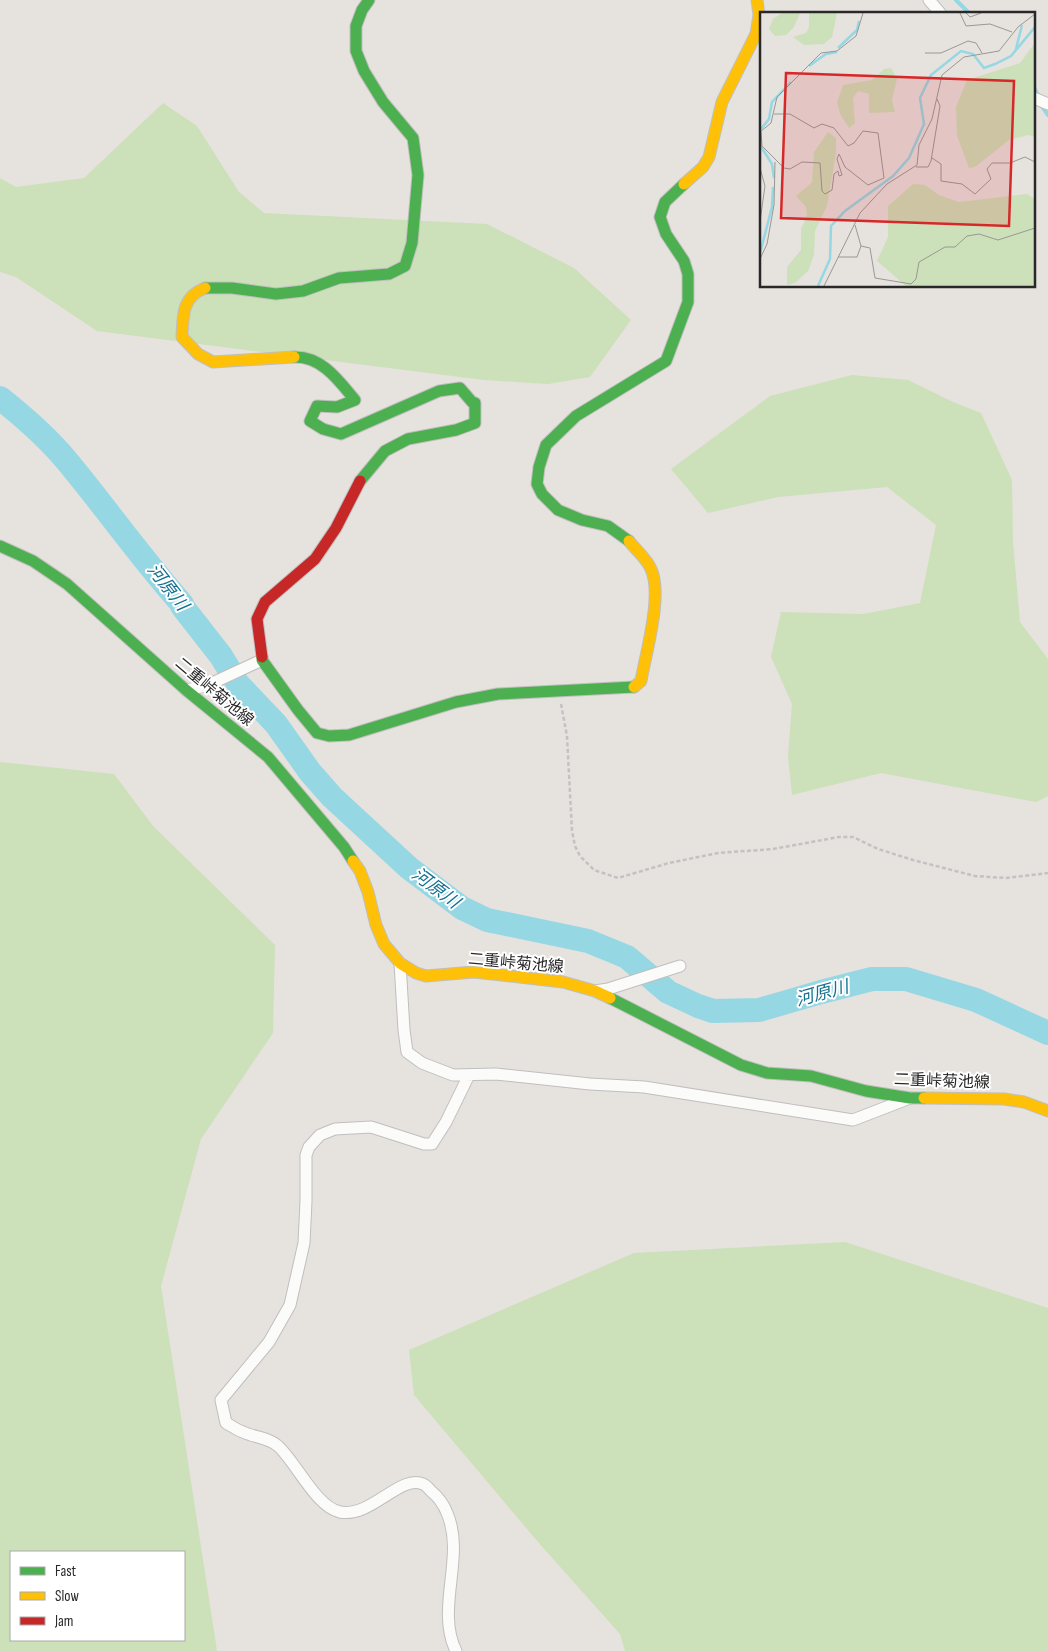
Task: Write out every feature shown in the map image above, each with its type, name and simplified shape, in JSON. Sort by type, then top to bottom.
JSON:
[{"type":"street","points":[[369,0],[362,10],[356,26],[356,52],[364,71],[383,102],[413,138],[418,175],[412,243],[405,266],[389,274],[339,278],[303,292],[276,294],[232,288],[203,288],[191,298],[188,298],[183,313],[182,337],[198,354],[213,362],[302,357],[327,368],[356,400],[334,409],[317,406],[310,421],[323,430],[340,434],[439,390],[460,388],[475,403],[475,423],[456,430],[408,439],[385,451],[362,477],[336,528],[315,560],[265,602],[257,619],[262,660],[317,733],[329,736],[349,735],[456,702],[498,694],[633,688],[641,682],[656,597],[652,570],[626,538],[608,526],[582,520],[558,510],[542,494],[537,484],[539,467],[546,445],[576,416],[666,361],[688,302],[688,274],[684,261],[666,234],[660,217],[665,202],[703,167],[709,156],[722,102],[756,34],[759,15],[757,0]]},
{"type":"street","points":[[930,0],[939,12]]},
{"type":"street","points":[[1036,99],[1048,104]]},
{"type":"street","name":"二重峠菊池線","points":[[0,546],[33,561],[67,584],[186,690],[268,757],[344,847],[360,871],[368,892],[376,925],[384,944],[400,963],[416,973],[426,976],[474,972],[563,982],[595,991],[741,1066],[757,1071],[811,1076],[866,1091],[910,1098],[1004,1099],[1024,1102],[1048,1111]]},
{"type":"street","points":[[186,690],[206,686],[262,660]]},
{"type":"street","points":[[400,963],[407,1052],[422,1063],[453,1075],[496,1074],[590,1084],[644,1087],[853,1120],[910,1098]]},
{"type":"street","points":[[595,991],[608,989],[680,966]]},
{"type":"street","points":[[456,1651],[451,1642],[448,1616],[454,1541],[447,1513],[435,1494],[422,1484],[407,1483],[361,1511],[351,1513],[337,1512],[319,1498],[277,1445],[243,1432],[226,1423],[221,1400],[269,1342],[290,1305],[304,1243],[306,1155],[309,1147],[320,1135],[335,1128],[371,1127],[424,1144],[432,1144],[446,1122],[469,1075]]},
{"type":"path","points":[[558,692],[567,736],[572,831],[575,846],[580,856],[594,870],[599,872],[618,878],[669,862],[718,853],[773,849],[839,837],[853,837],[887,852],[975,876],[1006,878],[1048,873]]},
{"type":"green space","points":[[163,103],[197,126],[239,192],[264,213],[487,224],[574,268],[631,320],[590,377],[548,384],[484,380],[97,331],[16,277],[0,272],[0,178],[16,187],[84,178]]},
{"type":"green space","points":[[852,375],[908,380],[953,402],[981,413],[1012,480],[1013,542],[1020,622],[1048,659],[1048,796],[1036,802],[881,773],[792,795],[788,756],[792,704],[771,657],[781,612],[863,614],[920,603],[936,525],[887,487],[778,497],[708,513],[671,469],[770,396]]},
{"type":"green space","points":[[0,762],[114,774],[153,826],[275,945],[273,1033],[201,1139],[161,1286],[217,1651],[0,1651]]},
{"type":"green space","points":[[845,1242],[1048,1308],[1048,1651],[625,1651],[620,1634],[538,1542],[414,1395],[409,1350],[634,1253]]},
{"type":"waterway","points":[[956,0],[968,12]]},
{"type":"waterway","points":[[1036,92],[1038,96]]},
{"type":"waterway","points":[[1041,105],[1048,115]]},
{"type":"waterway","name":"河原川","points":[[0,398],[18,412],[67,461],[182,604],[221,656],[238,684],[276,724],[310,772],[332,797],[409,868],[462,908],[487,920],[588,941],[627,957],[668,992],[713,1011],[759,1010],[872,979],[906,979],[976,1000],[1048,1033]]},
{"type":"traffic: fast","points":[[205,288],[232,288],[276,294],[303,291],[339,278],[389,274],[405,266],[412,243],[418,175],[413,138],[383,102],[364,71],[356,51],[356,26],[362,10],[369,0]]},
{"type":"traffic: fast","points":[[629,541],[608,526],[582,520],[558,510],[542,494],[537,484],[539,467],[546,445],[576,416],[666,361],[688,302],[688,274],[684,261],[666,234],[660,217],[665,202],[684,184]]},
{"type":"traffic: fast","points":[[294,357],[304,358],[321,365],[336,378],[355,400],[337,407],[317,406],[310,421],[323,429],[341,434],[439,391],[460,388],[475,403],[475,423],[456,430],[408,439],[385,451],[360,481]]},
{"type":"traffic: fast","points":[[0,546],[33,561],[67,584],[186,690],[268,757],[344,847],[353,861]]},
{"type":"traffic: fast","points":[[262,657],[262,660],[298,710],[317,733],[329,736],[349,735],[456,702],[498,694],[634,687]]},
{"type":"traffic: fast","points":[[610,998],[741,1065],[767,1073],[811,1076],[866,1091],[910,1098],[924,1098]]},
{"type":"traffic: slow","points":[[684,184],[703,167],[709,157],[722,102],[756,34],[759,15],[757,0]]},
{"type":"traffic: slow","points":[[205,288],[192,296],[185,308],[183,321],[182,337],[198,354],[213,362],[294,357]]},
{"type":"traffic: slow","points":[[629,541],[649,565],[654,580],[655,593],[652,624],[641,681],[634,687]]},
{"type":"traffic: slow","points":[[353,861],[360,871],[368,892],[376,925],[384,944],[400,963],[416,973],[426,976],[474,972],[563,982],[595,991],[610,998]]},
{"type":"traffic: slow","points":[[924,1098],[1004,1099],[1024,1102],[1048,1111]]},
{"type":"traffic: jam","points":[[262,657],[257,619],[265,602],[315,559],[336,528],[360,481]]}]
